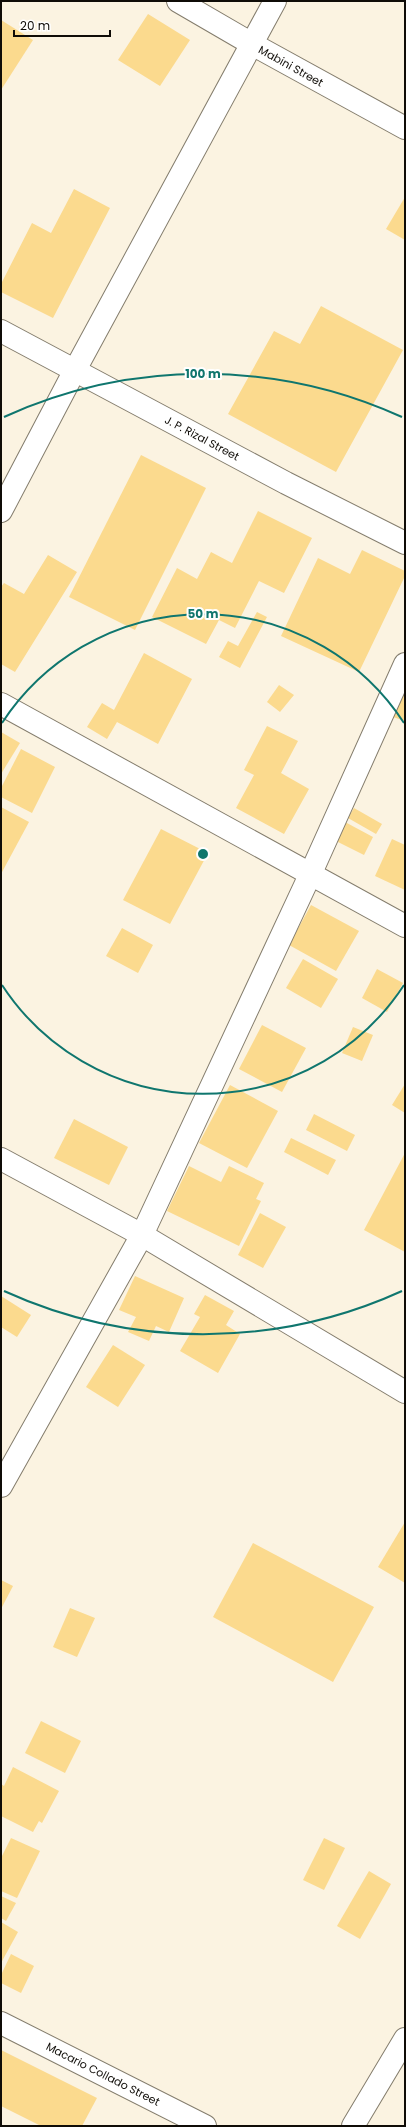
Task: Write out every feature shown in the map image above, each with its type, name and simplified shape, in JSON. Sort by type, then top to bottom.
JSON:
[{"type":"street","name":"Mabini Street","points":[[178,1],[252,44],[405,128]]},
{"type":"street","points":[[1,512],[75,370],[275,1]]},
{"type":"street","name":"J. P. Rizal Street","points":[[1,331],[286,484],[405,543]]},
{"type":"street","points":[[1,1486],[142,1235],[310,875],[405,664]]},
{"type":"street","points":[[1,704],[405,926]]},
{"type":"street","points":[[1,1159],[142,1235],[405,1392]]},
{"type":"street","name":"Macario Collado Street","points":[[1,2023],[205,2126]]},
{"type":"street","points":[[353,2126],[405,2039]]},
{"type":"building","points":[[148,14],[190,40],[160,86],[118,60]]},
{"type":"building","points":[[1,20],[33,40],[1,90]]},
{"type":"building","points":[[74,189],[110,208],[53,318],[1,292],[1,284],[32,223],[51,233]]},
{"type":"building","points":[[405,197],[405,240],[386,229]]},
{"type":"building","points":[[321,306],[403,350],[336,472],[228,414],[274,331],[300,344]]},
{"type":"building","points":[[141,455],[206,488],[135,630],[69,597]]},
{"type":"building","points":[[258,511],[312,538],[284,593],[259,581],[235,628],[219,620],[206,644],[152,617],[177,568],[197,579],[211,552],[232,563]]},
{"type":"building","points":[[362,550],[405,571],[405,576],[359,672],[281,636],[318,558],[350,574]]},
{"type":"building","points":[[48,555],[77,572],[15,672],[1,664],[1,587],[4,583],[24,594]]},
{"type":"building","points":[[257,612],[267,617],[240,668],[219,657],[228,641],[238,646]]},
{"type":"building","points":[[144,653],[192,679],[158,744],[117,722],[107,739],[87,727],[102,703],[114,710]]},
{"type":"building","points":[[279,685],[294,695],[280,712],[267,702]]},
{"type":"building","points":[[405,690],[405,721],[393,717]]},
{"type":"building","points":[[267,726],[298,741],[281,773],[309,789],[284,834],[236,808],[254,775],[244,770]]},
{"type":"building","points":[[1,732],[20,743],[1,774]]},
{"type":"building","points":[[21,749],[55,767],[32,813],[1,797],[1,788]]},
{"type":"building","points":[[1,807],[29,822],[1,874]]},
{"type":"building","points":[[354,808],[382,824],[376,834],[348,818]]},
{"type":"building","points":[[345,822],[373,837],[364,855],[336,841]]},
{"type":"building","points":[[161,829],[208,853],[170,924],[123,900]]},
{"type":"building","points":[[392,839],[405,845],[405,890],[375,876]]},
{"type":"building","points":[[311,905],[359,931],[336,971],[289,945]]},
{"type":"building","points":[[122,928],[153,945],[138,973],[106,956]]},
{"type":"building","points":[[303,959],[338,979],[321,1008],[286,988]]},
{"type":"building","points":[[377,969],[403,983],[387,1012],[362,998]]},
{"type":"building","points":[[262,1025],[306,1048],[282,1092],[239,1069]]},
{"type":"building","points":[[353,1027],[373,1035],[362,1061],[342,1053]]},
{"type":"building","points":[[405,1084],[405,1113],[392,1105]]},
{"type":"building","points":[[230,1085],[278,1111],[247,1168],[199,1143]]},
{"type":"building","points":[[314,1114],[355,1135],[347,1151],[306,1130]]},
{"type":"building","points":[[74,1119],[128,1147],[109,1185],[54,1158]]},
{"type":"building","points":[[291,1138],[336,1160],[328,1175],[284,1152]]},
{"type":"building","points":[[405,1153],[405,1252],[364,1230]]},
{"type":"building","points":[[189,1166],[221,1182],[229,1166],[264,1183],[256,1199],[261,1201],[239,1246],[167,1211]]},
{"type":"building","points":[[260,1213],[286,1227],[263,1268],[238,1255]]},
{"type":"building","points":[[135,1276],[184,1298],[169,1332],[156,1326],[149,1341],[128,1332],[136,1317],[119,1310]]},
{"type":"building","points":[[205,1295],[234,1311],[226,1325],[240,1334],[218,1373],[180,1351],[200,1317],[194,1314]]},
{"type":"building","points":[[1,1296],[31,1315],[17,1337],[1,1327]]},
{"type":"building","points":[[113,1345],[145,1365],[118,1407],[86,1387]]},
{"type":"building","points":[[405,1522],[405,1583],[378,1567]]},
{"type":"building","points":[[253,1543],[374,1607],[333,1682],[213,1617]]},
{"type":"building","points":[[1,1580],[13,1586],[1,1609]]},
{"type":"building","points":[[70,1608],[95,1618],[77,1657],[53,1647]]},
{"type":"building","points":[[41,1721],[81,1741],[65,1773],[25,1753]]},
{"type":"building","points":[[13,1767],[59,1791],[42,1823],[39,1821],[33,1832],[1,1816],[1,1784],[4,1786]]},
{"type":"building","points":[[11,1838],[40,1851],[17,1898],[1,1891],[1,1858]]},
{"type":"building","points":[[324,1838],[345,1848],[324,1890],[303,1880]]},
{"type":"building","points":[[369,1871],[391,1884],[360,1939],[337,1926]]},
{"type":"building","points":[[1,1896],[16,1903],[6,1921],[1,1918]]},
{"type":"building","points":[[1,1922],[18,1932],[1,1963]]},
{"type":"building","points":[[11,1954],[34,1966],[21,1993],[1,1983],[1,1975]]},
{"type":"building","points":[[1,2050],[97,2098],[82,2126],[41,2126],[1,2106]]}]
